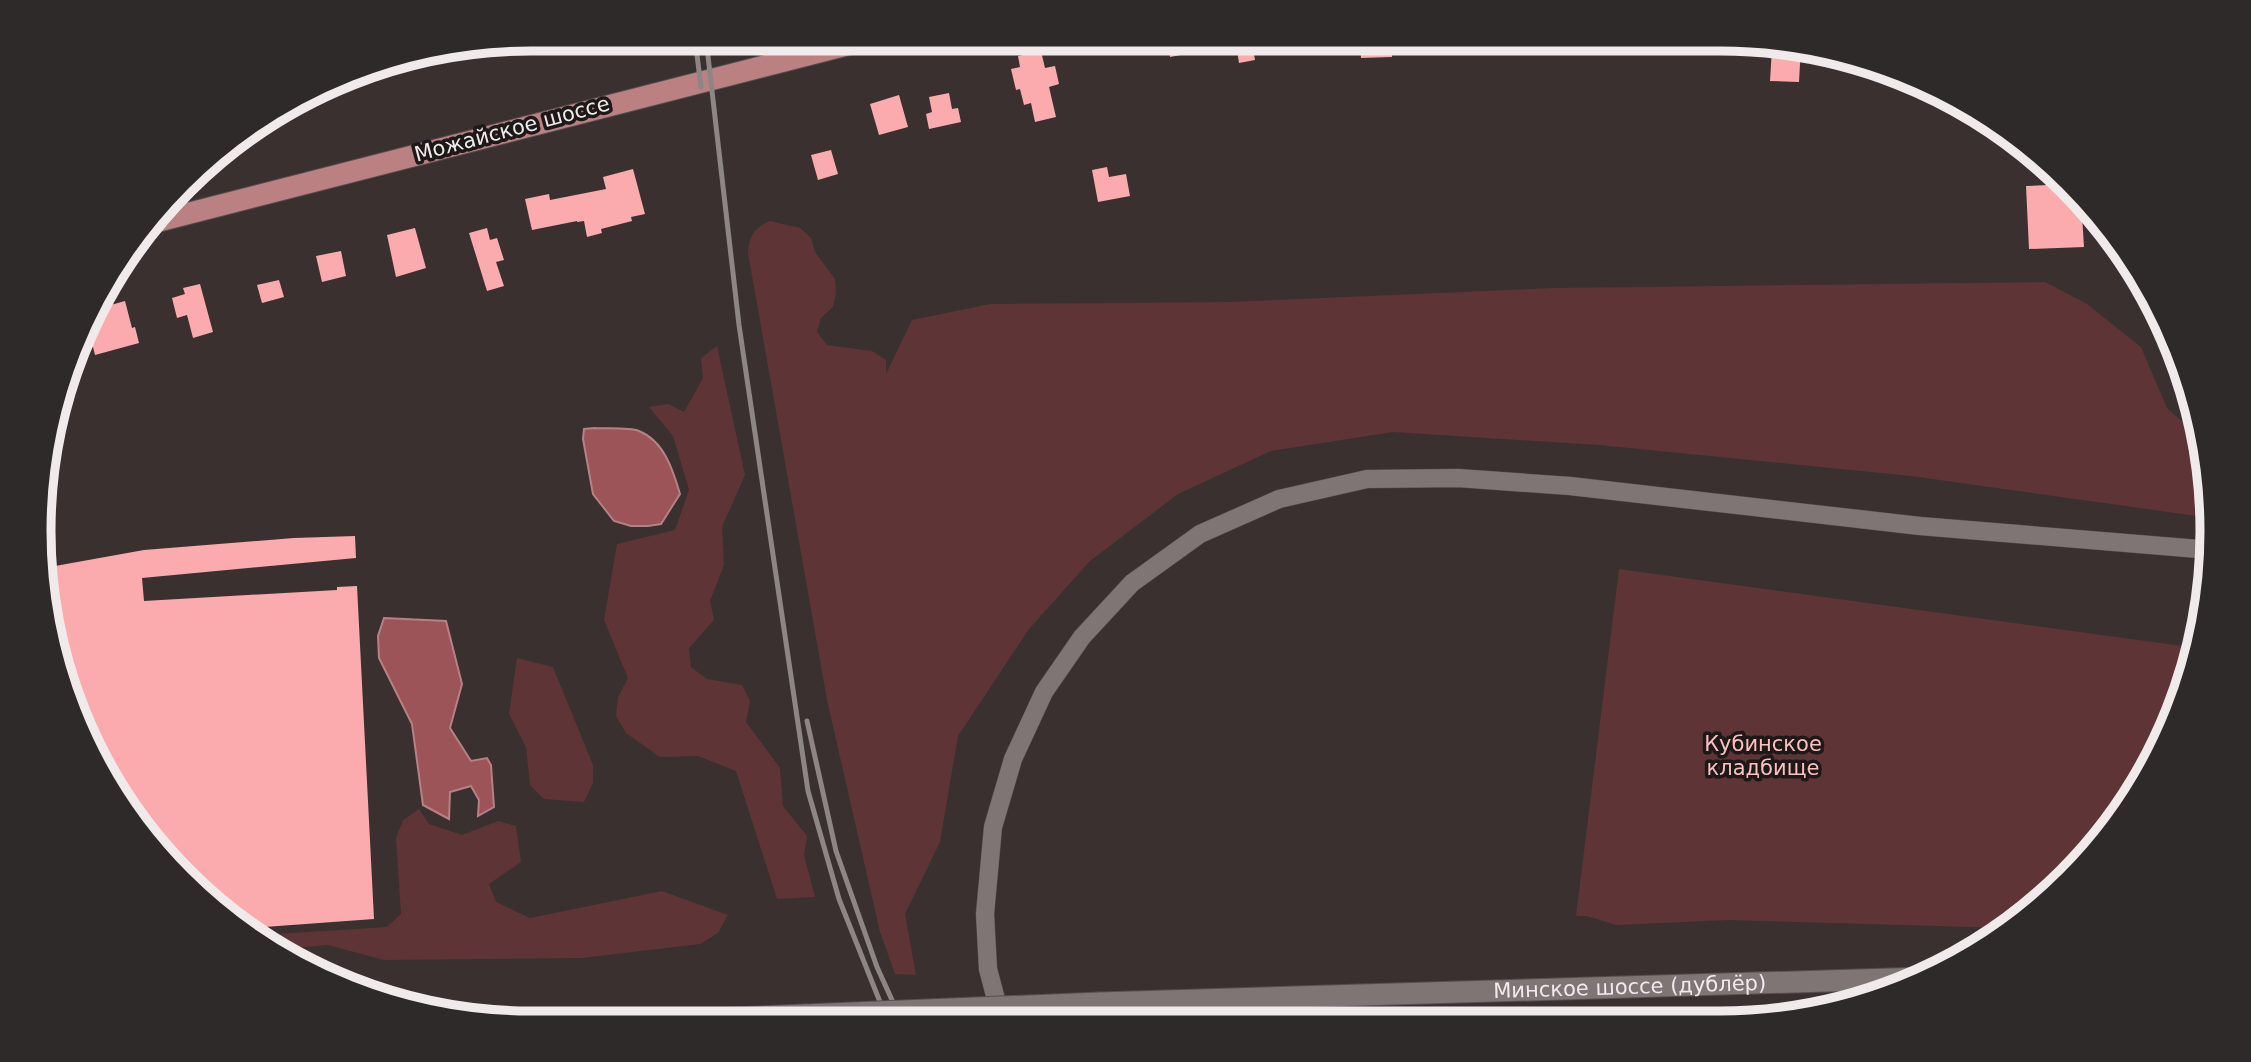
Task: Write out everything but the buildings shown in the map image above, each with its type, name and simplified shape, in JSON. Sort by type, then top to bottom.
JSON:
[{"type":"main road","name":"Можайское шоссе","points":[[166,219],[819,51]]},
{"type":"main road","name":"Минское шоссе (дублёр)","points":[[903,1011],[1893,979]]},
{"type":"street","points":[[999,1011],[988,969],[985,914],[993,827],[1013,760],[1044,692],[1082,638],[1132,583],[1200,534],[1279,499],[1367,479],[1458,478],[1570,486],[1920,526],[2199,549]]},
{"type":"green space","points":[[770,221],[800,228],[811,238],[815,252],[835,279],[836,293],[833,307],[821,318],[817,332],[827,345],[872,351],[886,360],[886,374],[912,320],[990,304],[1230,302],[1553,288],[2045,282],[2087,304],[2141,347],[2167,408],[2189,427],[2196,468],[2200,516],[1911,476],[1599,445],[1393,432],[1271,451],[1178,494],[1090,561],[1029,629],[958,736],[940,842],[905,914],[916,975],[895,974],[880,932],[827,700],[748,253],[753,233]]},
{"type":"green space","points":[[717,346],[745,475],[722,527],[724,565],[710,601],[714,620],[689,648],[691,667],[707,679],[742,685],[750,701],[746,722],[780,768],[783,806],[807,836],[804,855],[815,897],[777,899],[736,771],[698,756],[660,757],[626,733],[616,716],[618,697],[628,678],[604,620],[617,544],[675,530],[689,490],[673,436],[649,407],[668,404],[684,412],[703,378],[701,358]]},
{"type":"green space","name":"Кубинское кладбище","points":[[1619,569],[2186,646],[2164,715],[2119,798],[2060,871],[1990,927],[1730,920],[1616,925],[1587,916],[1576,916]]},
{"type":"green space","points":[[517,658],[553,667],[593,765],[593,783],[584,802],[544,799],[530,785],[526,747],[509,714]]},
{"type":"green space","points":[[419,809],[429,824],[462,835],[498,821],[516,826],[521,862],[489,884],[496,902],[530,918],[662,891],[728,915],[718,933],[700,944],[582,958],[384,960],[328,945],[293,948],[271,934],[387,927],[401,914],[396,838],[403,820]]},
{"type":"shaded area","points":[[584,429],[639,431],[661,449],[671,466],[680,494],[661,524],[631,526],[614,521],[593,494],[583,439]]},
{"type":"shaded area","points":[[384,618],[446,621],[462,684],[450,728],[471,761],[487,758],[491,765],[494,807],[478,816],[479,800],[471,786],[450,792],[449,819],[423,805],[412,724],[379,658],[378,636]]},
{"type":"railway","points":[[696,51],[701,87]]},
{"type":"railway","points":[[707,51],[739,325],[808,791],[839,899],[884,1011]]},
{"type":"railway","points":[[807,721],[836,851],[877,967],[897,1011]]}]
